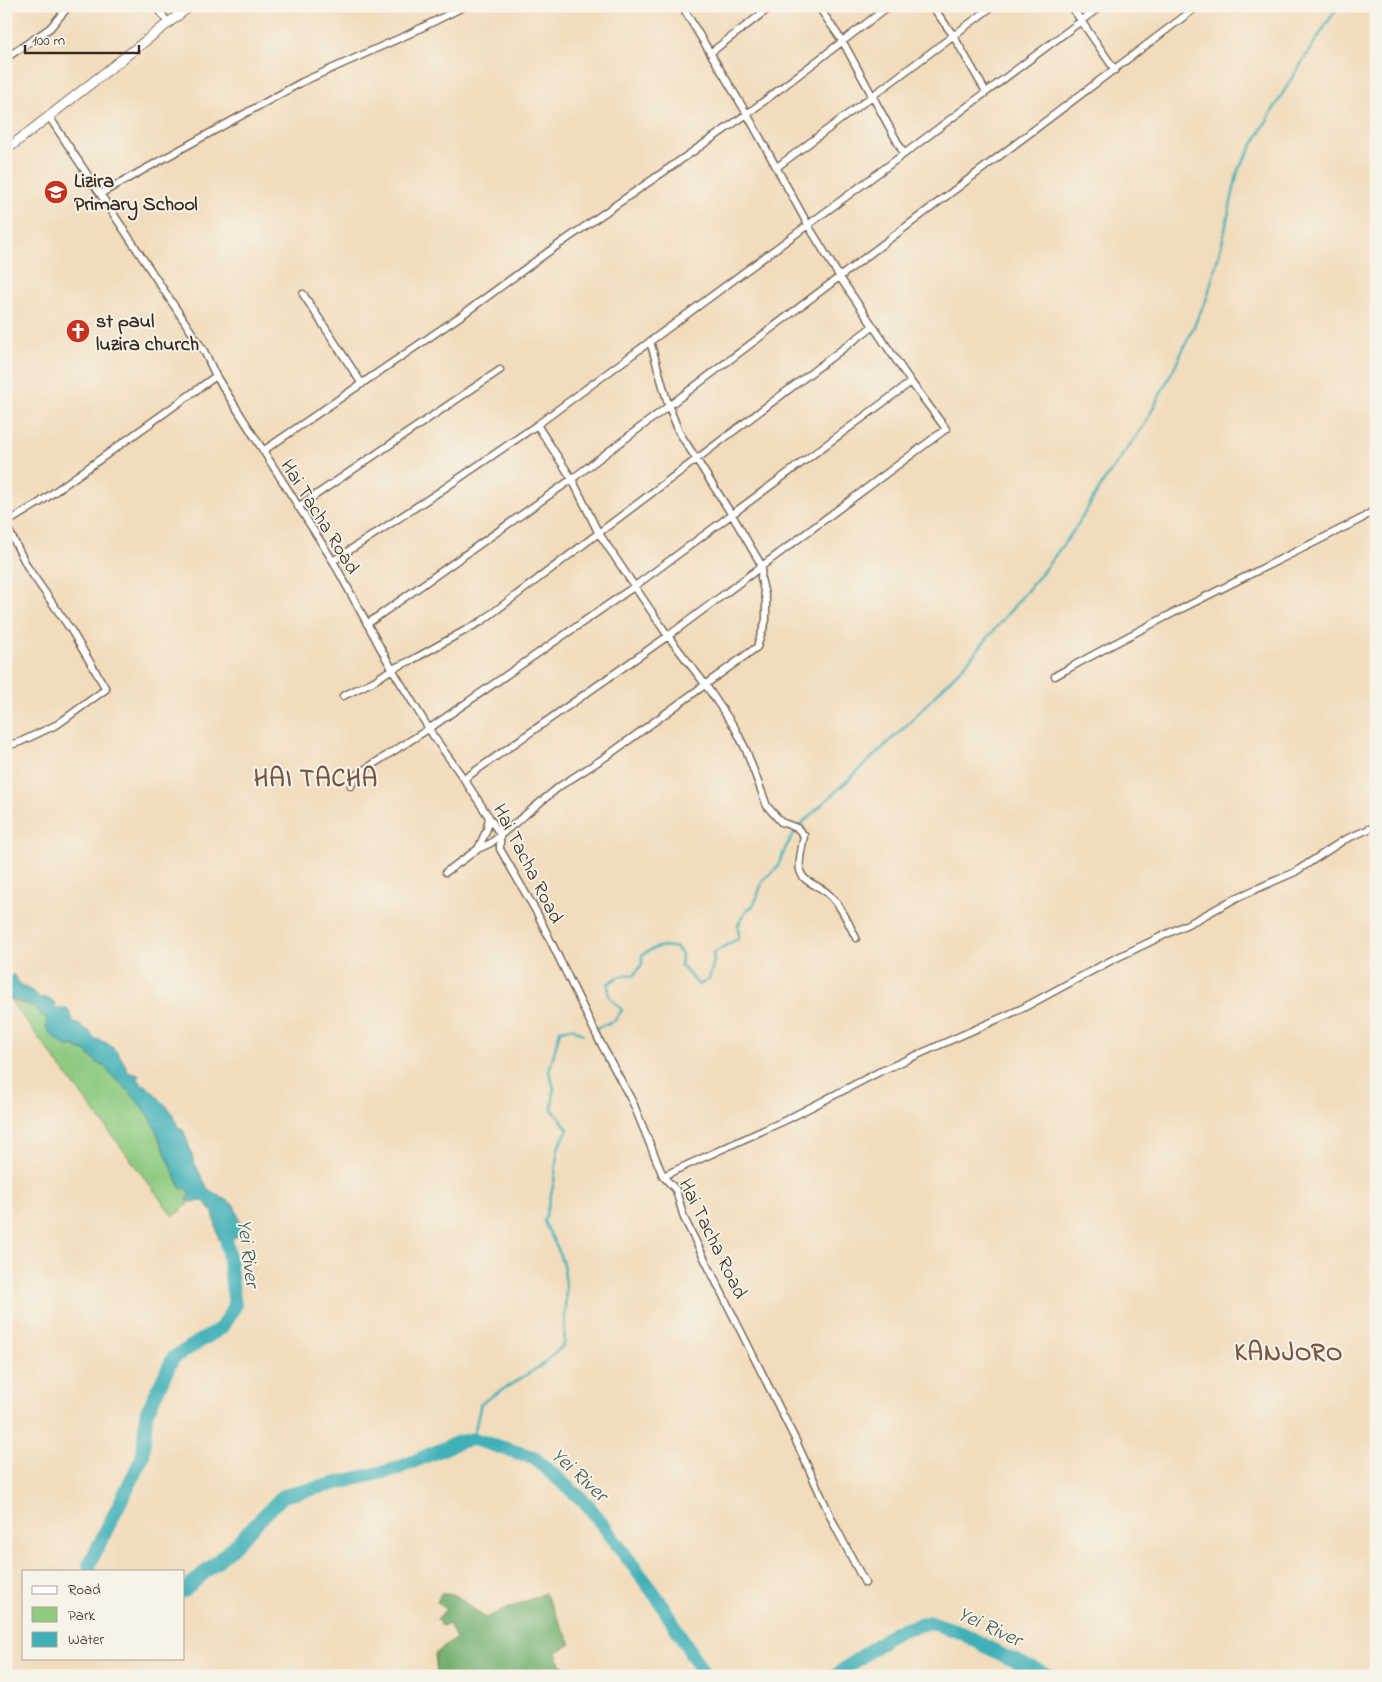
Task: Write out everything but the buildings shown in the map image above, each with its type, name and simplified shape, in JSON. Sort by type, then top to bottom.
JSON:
[{"type":"street","points":[[6,58],[50,28],[69,6]]},
{"type":"street","points":[[156,6],[169,24]]},
{"type":"street","points":[[6,150],[50,118],[190,6]]},
{"type":"street","points":[[100,194],[302,82],[466,6]]},
{"type":"street","points":[[464,779],[668,636],[946,429],[911,382],[839,276],[808,225],[778,167],[682,6]]},
{"type":"street","points":[[710,53],[772,6]]},
{"type":"street","points":[[818,6],[843,42],[904,154]]},
{"type":"street","points":[[263,451],[362,384],[747,114],[889,6]]},
{"type":"street","points":[[932,6],[953,35],[986,92]]},
{"type":"street","points":[[778,167],[993,6]]},
{"type":"street","points":[[1071,6],[1115,70]]},
{"type":"street","points":[[333,561],[439,492],[536,425],[904,154],[1100,6]]},
{"type":"street","points":[[367,624],[572,478],[1198,6]]},
{"type":"street","name":"Hai Tacha Road","points":[[50,118],[204,351],[216,376],[333,561],[392,669],[434,737],[500,834],[500,849],[537,913],[598,1038],[633,1103],[663,1176],[676,1190],[684,1218],[795,1439],[835,1526],[865,1583]]},
{"type":"street","points":[[303,294],[362,384]]},
{"type":"street","points":[[343,696],[374,681],[392,669],[482,621],[873,326]]},
{"type":"street","points":[[446,872],[478,849],[492,843],[500,834],[560,786],[606,756],[758,647],[766,620],[762,566],[732,514],[679,432],[668,404],[650,341]]},
{"type":"street","points":[[298,507],[500,370]]},
{"type":"street","points":[[6,746],[20,742],[58,724],[106,689],[71,630],[28,568],[6,524],[39,503],[216,376]]},
{"type":"street","points":[[351,786],[356,775],[430,728],[636,586],[911,382]]},
{"type":"street","points":[[536,425],[572,478],[598,532],[668,636],[705,684],[735,728],[746,750],[767,806],[780,822],[797,828],[804,835],[800,869],[802,875],[806,880],[828,893],[844,914],[856,938]]},
{"type":"street","points":[[1055,676],[1125,636],[1238,581],[1376,509]]},
{"type":"street","points":[[478,849],[487,829],[489,817]]},
{"type":"street","points":[[663,1176],[786,1120],[879,1072],[1023,1008],[1110,960],[1196,920],[1236,898],[1295,872],[1344,840],[1376,826]]},
{"type":"green space","points":[[7,996],[16,1002],[35,1007],[43,1017],[47,1018],[51,1031],[60,1041],[67,1047],[81,1049],[100,1065],[103,1065],[134,1097],[151,1119],[181,1189],[187,1188],[191,1195],[187,1197],[189,1204],[173,1216]]},
{"type":"green space","points":[[441,1593],[457,1596],[485,1618],[545,1593],[571,1644],[556,1652],[559,1662],[577,1676],[437,1676],[435,1654],[456,1638],[449,1624],[441,1626],[437,1619],[446,1609],[437,1602]]},
{"type":"water","points":[[12,975],[20,984],[40,998],[44,997],[54,1002],[56,1008],[67,1008],[74,1022],[89,1031],[95,1039],[111,1046],[120,1055],[128,1072],[139,1075],[138,1079],[172,1112],[178,1127],[184,1131],[195,1164],[208,1189],[234,1205],[245,1235],[219,1240],[213,1213],[204,1201],[190,1202],[187,1197],[191,1195],[187,1188],[181,1189],[151,1119],[134,1097],[103,1065],[100,1065],[84,1050],[79,1050],[74,1046],[67,1047],[52,1035],[46,1026],[47,1018],[36,1008],[6,996],[6,976],[9,978]]},
{"type":"waterway","points":[[597,1028],[615,1020],[622,1010],[609,996],[608,984],[620,976],[634,975],[642,964],[642,955],[651,950],[659,947],[677,948],[682,955],[681,966],[699,985],[709,979],[714,961],[713,953],[739,938],[738,925],[746,911],[752,907],[756,900],[763,880],[777,868],[797,828],[908,724],[969,660],[1041,574],[1075,529],[1104,481],[1145,424],[1178,360],[1207,298],[1223,239],[1238,170],[1290,81],[1338,6]]},
{"type":"waterway","points":[[473,1439],[481,1403],[539,1367],[564,1345],[566,1288],[564,1268],[558,1249],[544,1222],[554,1182],[558,1148],[568,1129],[552,1109],[554,1088],[549,1072],[560,1030],[572,1028],[583,1034]]},
{"type":"waterway","name":"Yei River","points":[[90,1570],[89,1565],[143,1456],[146,1414],[173,1358],[221,1328],[235,1306],[224,1222]]},
{"type":"waterway","name":"Yei River","points":[[185,1590],[232,1548],[283,1496],[396,1469],[459,1442],[473,1439],[533,1457],[587,1504],[659,1600],[705,1676]]},
{"type":"waterway","name":"Yei River","points":[[835,1676],[895,1632],[930,1622],[960,1632],[1002,1655],[1051,1676]]},
{"type":"place","name":"Lizira Primary School","points":[[56,192]]},
{"type":"place","name":"st paul luzira church","points":[[78,331]]},
{"type":"district","name":"HAI TACHA","points":[[316,777]]},
{"type":"district","name":"KANJORO","points":[[1289,1351]]}]
